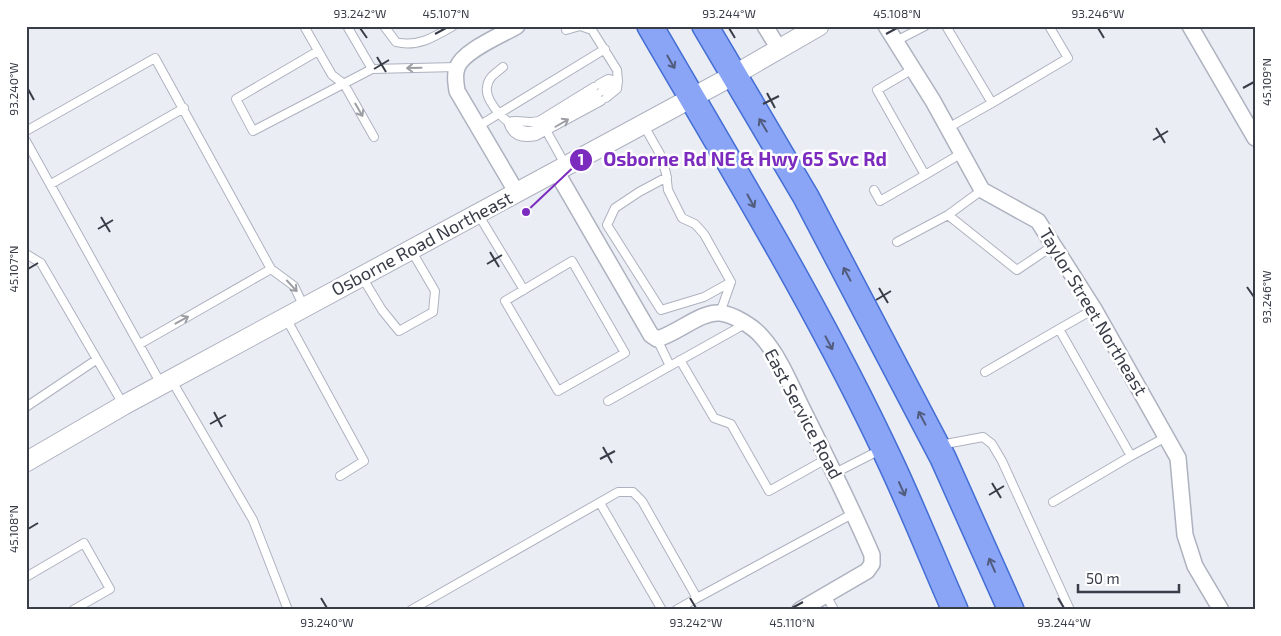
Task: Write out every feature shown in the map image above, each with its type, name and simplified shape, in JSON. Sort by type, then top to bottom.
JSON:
[{"type":"highway","points":[[650,26],[794,276],[883,448],[955,610]]},
{"type":"highway","points":[[706,26],[806,197],[937,445],[1011,610]]},
{"type":"street","points":[[765,26],[779,49]]},
{"type":"street","points":[[886,26],[948,128],[982,190]]},
{"type":"street","points":[[1190,26],[1255,138]]},
{"type":"street","points":[[512,27],[469,53],[457,67],[455,78],[457,91],[517,193]]},
{"type":"street","name":"Osborne Road Northeast","points":[[26,462],[124,406],[693,98],[779,49],[807,29]]},
{"type":"street","points":[[561,168],[604,254],[651,335],[657,339],[669,336],[708,314],[720,313]]},
{"type":"street","name":"Taylor Street Northeast","points":[[982,190],[1038,221],[1094,309],[1178,458],[1185,535],[1195,566],[1221,610]]},
{"type":"street","name":"East Service Road","points":[[720,313],[745,324],[761,336],[768,346],[828,458],[872,555],[872,564],[867,571],[800,610]]},
{"type":"lane","points":[[304,26],[332,76],[344,84],[374,136]]},
{"type":"lane","points":[[347,26],[372,69]]},
{"type":"lane","points":[[384,26],[396,42],[407,43],[427,40],[453,26]]},
{"type":"lane","points":[[503,67],[490,78],[486,91],[493,107],[508,122],[520,129],[535,130],[618,82],[616,70],[592,30],[580,26],[566,30]]},
{"type":"lane","points":[[896,41],[925,26]]},
{"type":"lane","points":[[946,26],[992,103]]},
{"type":"lane","points":[[948,128],[1068,58],[1050,26]]},
{"type":"lane","points":[[477,127],[605,49]]},
{"type":"lane","points":[[318,51],[236,99],[253,131],[372,69],[457,67]]},
{"type":"lane","points":[[26,131],[155,58],[272,269],[294,286],[305,308]]},
{"type":"lane","points":[[913,69],[877,90],[925,174]]},
{"type":"lane","points":[[508,122],[510,130],[526,138],[547,132],[600,93]]},
{"type":"lane","points":[[50,184],[184,108]]},
{"type":"lane","points":[[643,124],[660,154],[667,177],[668,190],[682,218],[695,224],[704,234],[731,282],[720,313]]},
{"type":"lane","points":[[547,132],[561,168]]},
{"type":"lane","points":[[26,141],[140,344],[167,383],[253,520],[288,610]]},
{"type":"lane","points":[[874,190],[880,200],[962,153]]},
{"type":"lane","points":[[667,177],[639,192],[616,208],[607,226],[661,310],[704,297],[731,282]]},
{"type":"lane","points":[[897,242],[948,215],[982,190]]},
{"type":"lane","points":[[478,214],[524,290]]},
{"type":"lane","points":[[948,215],[1017,270],[1054,245]]},
{"type":"lane","points":[[604,254],[621,246]]},
{"type":"lane","points":[[362,277],[382,310],[399,331],[433,312],[434,291],[411,250]]},
{"type":"lane","points":[[26,254],[41,263],[124,406]]},
{"type":"lane","points":[[572,261],[625,353],[558,391],[505,301],[524,290],[572,261]]},
{"type":"lane","points":[[140,344],[272,269]]},
{"type":"lane","points":[[985,372],[1094,309]]},
{"type":"lane","points":[[286,318],[364,461],[340,476]]},
{"type":"lane","points":[[608,401],[745,324]]},
{"type":"lane","points":[[1059,329],[1132,456]]},
{"type":"lane","points":[[657,339],[670,366]]},
{"type":"lane","points":[[26,407],[96,360]]},
{"type":"lane","points":[[680,360],[714,418],[731,424],[769,490],[828,458]]},
{"type":"lane","points":[[937,445],[983,437],[992,444],[1002,461],[1070,610]]},
{"type":"lane","points":[[1053,502],[1166,437]]},
{"type":"lane","points":[[835,473],[883,448]]},
{"type":"lane","points":[[410,610],[618,492],[633,492],[642,501],[698,598]]},
{"type":"lane","points":[[600,502],[662,610]]},
{"type":"lane","points":[[676,610],[854,513]]},
{"type":"lane","points":[[26,577],[84,543],[110,589],[73,610]]},
{"type":"lane","points":[[826,595],[834,610]]},
{"type":"place","name":"Osborne Rd NE & Hwy 65 Svc Rd","points":[[526,212]]}]
